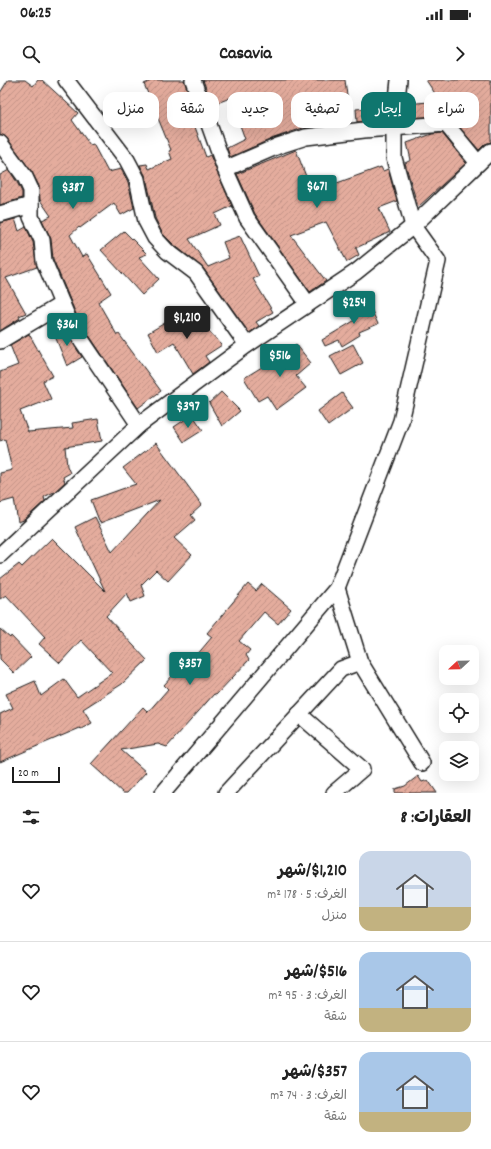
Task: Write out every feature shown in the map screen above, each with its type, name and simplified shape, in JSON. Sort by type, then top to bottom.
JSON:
[{"type":"street","points":[[66,80],[127,160],[137,180],[146,221],[154,238],[196,273],[247,345]]},
{"type":"street","points":[[193,80],[225,169],[247,218],[308,304]]},
{"type":"street","points":[[398,92],[399,80]]},
{"type":"street","points":[[416,126],[446,124],[478,163]]},
{"type":"street","points":[[162,793],[337,588],[401,420],[438,261],[413,226],[394,158],[394,128],[306,137],[278,146],[225,169]]},
{"type":"street","points":[[0,142],[25,177],[31,190],[31,217],[44,247],[44,261],[70,323],[139,425]]},
{"type":"street","points":[[0,555],[139,425],[247,345],[356,272],[413,226],[491,151]]},
{"type":"street","points":[[0,214],[31,205]]},
{"type":"street","points":[[0,341],[62,304]]},
{"type":"street","points":[[337,588],[360,662],[422,763]]},
{"type":"street","points":[[226,793],[341,668],[360,662]]},
{"type":"street","points":[[299,714],[362,769],[334,793]]},
{"type":"building","points":[[8,80],[25,80],[33,86],[38,80],[42,80],[78,113],[72,120],[90,145],[93,144],[108,172],[121,169],[128,182],[134,208],[121,215],[114,203],[70,235],[82,257],[87,254],[111,293],[98,302],[117,335],[119,334],[161,391],[138,408],[78,319],[53,259],[51,239],[42,220],[51,216],[40,200],[39,186],[32,172],[7,138],[0,134],[0,93]]},
{"type":"building","points":[[153,80],[184,80],[188,92],[167,92],[167,128],[195,128],[206,157],[210,155],[232,206],[215,214],[220,225],[189,239],[208,267],[229,258],[223,242],[240,236],[259,276],[253,279],[273,312],[256,322],[259,326],[249,333],[203,268],[173,244],[162,233],[155,218],[146,177],[140,165],[147,164],[149,169],[172,159],[169,151],[171,150],[159,121],[159,92],[147,92],[144,84]]},
{"type":"building","points":[[203,80],[345,80],[347,92],[291,92],[291,128],[303,128],[274,138],[230,157],[227,148],[245,139],[241,128],[283,128],[283,92],[227,92],[227,99],[219,102],[219,92],[207,92]]},
{"type":"building","points":[[426,80],[491,80],[491,142],[485,144],[479,150],[460,128],[479,128],[479,92],[434,92]]},
{"type":"building","points":[[424,102],[424,117],[416,117],[416,103]]},
{"type":"building","points":[[356,109],[361,109],[361,122],[357,122]]},
{"type":"building","points":[[442,133],[466,163],[418,207],[405,163],[411,160],[407,143],[432,134]]},
{"type":"building","points":[[296,150],[310,187],[324,182],[326,187],[381,167],[383,171],[388,169],[397,201],[379,208],[390,232],[356,248],[359,255],[347,262],[326,222],[291,235],[326,281],[310,292],[255,214],[237,174]]},
{"type":"building","points":[[9,170],[22,192],[22,198],[0,205],[0,175]]},
{"type":"building","points":[[15,219],[19,231],[26,227],[33,242],[37,267],[6,278],[26,313],[19,316],[20,318],[0,331],[0,223]]},
{"type":"building","points":[[124,231],[147,254],[139,257],[159,279],[142,295],[101,250]]},
{"type":"building","points":[[367,300],[378,324],[359,332],[360,335],[342,346],[339,340],[325,346],[322,340],[357,319],[352,307]]},
{"type":"building","points":[[190,311],[222,345],[205,356],[209,362],[193,374],[174,342],[158,352],[148,333],[175,317],[177,320]]},
{"type":"building","points":[[62,327],[82,357],[67,366],[53,331]]},
{"type":"building","points":[[29,334],[53,376],[43,381],[51,399],[20,411],[28,432],[73,428],[72,423],[98,419],[102,441],[65,447],[67,466],[70,473],[63,477],[65,482],[54,492],[44,497],[45,501],[24,520],[18,522],[14,499],[0,503],[0,473],[12,470],[5,439],[0,441],[0,372],[18,365],[10,345]]},
{"type":"building","points":[[296,344],[311,363],[296,376],[306,388],[276,410],[267,396],[258,401],[244,378],[270,362],[272,365]]},
{"type":"building","points":[[353,344],[363,363],[341,375],[330,356]]},
{"type":"building","points":[[221,392],[240,411],[222,426],[209,403]]},
{"type":"building","points":[[342,393],[353,408],[328,426],[318,411]]},
{"type":"building","points":[[189,417],[191,420],[194,417],[203,430],[184,442],[174,427]]},
{"type":"building","points":[[156,443],[202,505],[191,515],[195,520],[174,538],[192,555],[168,581],[156,570],[141,585],[145,596],[131,602],[127,593],[106,616],[147,660],[122,684],[83,709],[92,723],[81,729],[80,728],[0,762],[0,714],[13,708],[6,694],[35,681],[41,696],[64,679],[77,697],[112,673],[81,640],[60,663],[39,644],[45,637],[6,595],[0,599],[0,579],[19,564],[22,567],[52,538],[105,591],[75,527],[95,517],[112,552],[160,500],[100,523],[91,500],[136,484],[123,468]]},
{"type":"building","points":[[248,584],[256,591],[262,584],[291,609],[278,624],[264,612],[239,641],[250,650],[246,655],[249,660],[216,695],[214,694],[167,747],[158,744],[121,750],[146,772],[127,793],[123,793],[91,764],[143,707],[148,712],[168,689],[164,685],[191,655],[196,656],[212,637],[207,633]]},
{"type":"building","points":[[0,629],[10,638],[11,636],[31,657],[14,673],[0,659]]},
{"type":"building","points":[[418,776],[422,782],[428,780],[437,793],[395,793],[395,789],[405,786]]}]
